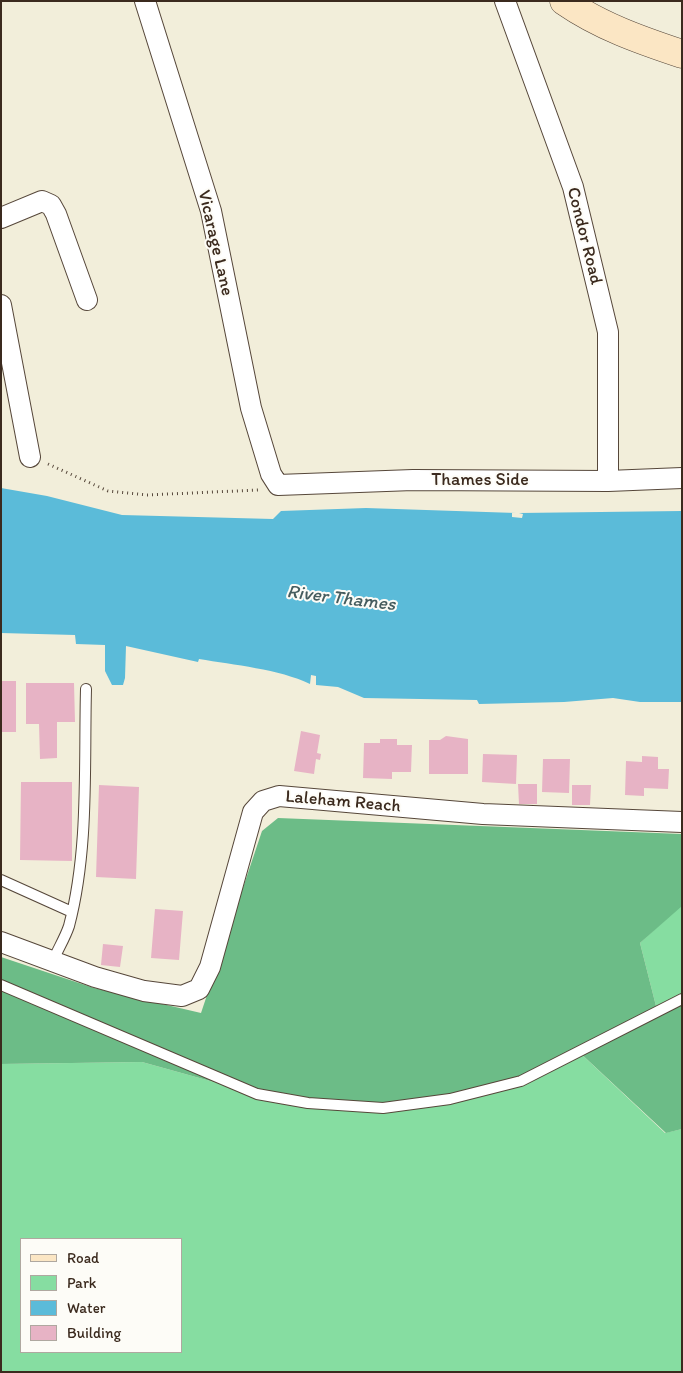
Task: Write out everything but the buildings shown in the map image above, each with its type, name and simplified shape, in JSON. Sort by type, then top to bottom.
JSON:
[{"type":"street","name":"Vicarage Lane","points":[[145,1],[211,211],[251,408],[271,474],[278,485]]},
{"type":"street","name":"Condor Road","points":[[504,1],[573,187],[608,332],[608,481]]},
{"type":"street","points":[[564,1],[593,20],[639,40],[682,54]]},
{"type":"street","points":[[1,218],[42,201],[51,205],[67,238],[87,300]]},
{"type":"street","points":[[3,317],[30,457]]},
{"type":"street","name":"Thames Side","points":[[278,485],[413,480],[608,481],[682,478]]},
{"type":"street","name":"Laleham Reach","points":[[1,942],[95,977],[144,991],[182,996],[199,989],[210,967],[253,812],[263,801],[279,796],[483,814],[682,822]]},
{"type":"lane","points":[[53,961],[68,928],[78,882],[82,823],[86,689]]},
{"type":"lane","points":[[1,880],[72,912]]},
{"type":"lane","points":[[1,985],[257,1094],[308,1103],[383,1108],[450,1099],[521,1081],[682,999]]},
{"type":"path","points":[[30,457],[108,491],[147,495],[242,492],[278,485]]},
{"type":"green space","points":[[278,818],[682,834],[682,906],[640,943],[657,1010],[682,1004],[682,1129],[666,1133],[578,1051],[521,1081],[383,1108],[257,1094],[142,1062],[1,1064],[1,957],[94,988],[201,1013],[262,831]]},
{"type":"green space","points":[[682,904],[682,1004],[657,1010],[640,943]]},
{"type":"green space","points":[[578,1051],[665,1133],[682,1129],[682,1372],[1,1372],[1,1064],[142,1062],[257,1094]]},
{"type":"water","name":"River Thames","points":[[1,488],[47,496],[122,515],[273,519],[281,511],[366,508],[516,513],[512,513],[512,517],[522,518],[523,514],[519,513],[682,511],[682,702],[640,702],[613,698],[564,702],[479,704],[477,700],[364,698],[338,687],[316,685],[316,676],[311,675],[310,684],[270,671],[199,659],[198,662],[126,646],[123,685],[112,685],[105,671],[105,645],[76,644],[75,635],[1,633]]}]
